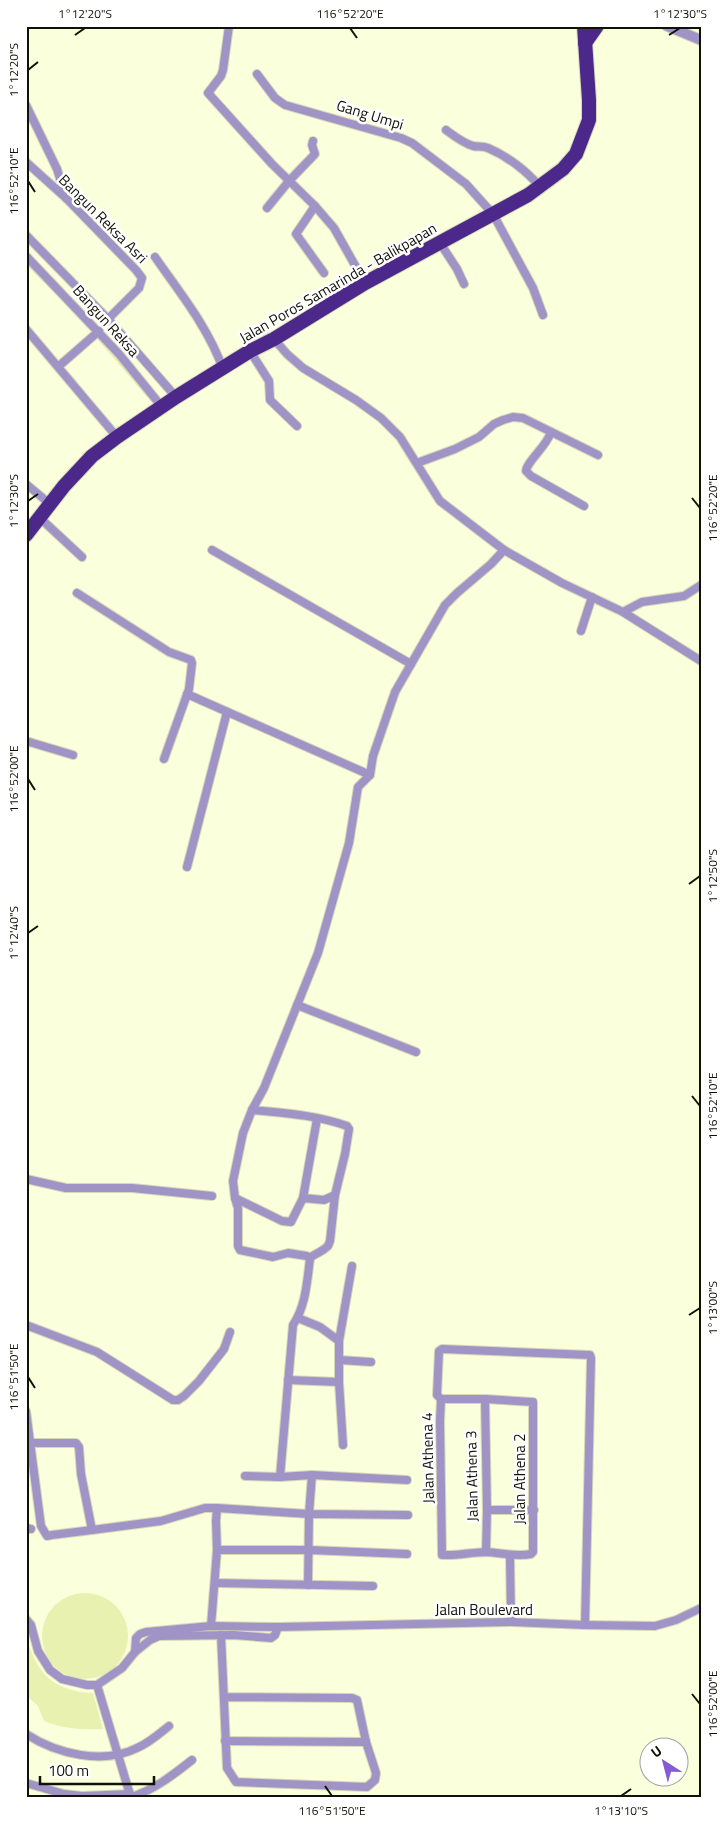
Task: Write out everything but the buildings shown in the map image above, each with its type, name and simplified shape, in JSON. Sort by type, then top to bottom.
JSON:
[{"type":"highway","name":"Jalan Poros Samarinda - Balikpapan","points":[[26,535],[64,486],[82,467],[117,437],[176,397],[250,351],[274,339],[365,283],[540,187],[556,175],[576,154],[589,120],[584,26]]},
{"type":"highway","points":[[585,43],[597,26]]},
{"type":"street","points":[[229,26],[223,70],[208,92],[334,228],[365,283]]},
{"type":"street","points":[[666,26],[701,40]]},
{"type":"street","name":"Gang Umpi","points":[[257,74],[280,103],[364,126],[412,143],[466,184],[493,214],[533,288],[543,315]]},
{"type":"street","points":[[26,105],[57,169],[66,198]]},
{"type":"street","points":[[446,130],[469,144],[486,147],[509,158],[518,168],[528,173],[540,187]]},
{"type":"street","points":[[267,208],[315,154],[312,145],[313,140]]},
{"type":"street","name":"Bangun Reksa Asri","points":[[26,162],[66,198],[142,278],[139,288],[108,319]]},
{"type":"street","points":[[315,206],[296,234],[324,273]]},
{"type":"street","points":[[26,235],[108,319],[176,397]]},
{"type":"street","points":[[440,243],[457,269],[464,284]]},
{"type":"street","name":"Bangun Reksa","points":[[26,256],[99,331],[162,407]]},
{"type":"street","points":[[155,257],[197,318],[216,351],[222,369]]},
{"type":"street","points":[[26,329],[117,437]]},
{"type":"street","points":[[58,366],[99,331]]},
{"type":"street","points":[[274,339],[303,368],[356,400],[381,418],[400,437],[440,501],[504,550],[562,583],[623,612],[701,661]]},
{"type":"street","points":[[250,351],[269,381],[270,400],[297,426]]},
{"type":"street","points":[[417,463],[455,449],[479,437],[494,424],[513,417],[523,418],[598,456]]},
{"type":"street","points":[[551,432],[547,442],[527,466],[526,471],[531,476],[584,506]]},
{"type":"street","points":[[26,484],[50,504]]},
{"type":"street","points":[[40,518],[82,557]]},
{"type":"street","points":[[212,550],[411,664]]},
{"type":"street","points":[[252,1110],[284,1113],[336,1122],[347,1126],[349,1129],[345,1154],[334,1195],[330,1241],[328,1246],[310,1258],[288,1252],[274,1257],[240,1250],[238,1246],[238,1208],[232,1181],[243,1132],[252,1110],[264,1088],[318,953],[349,843],[358,787],[370,775],[373,756],[396,692],[445,605],[504,550]]},
{"type":"street","points":[[623,612],[642,602],[684,596],[701,585]]},
{"type":"street","points":[[77,593],[170,652],[190,660],[192,663],[187,694],[164,759]]},
{"type":"street","points":[[581,631],[592,598]]},
{"type":"street","points":[[187,694],[370,775]]},
{"type":"street","points":[[187,867],[227,712]]},
{"type":"street","points":[[26,741],[73,755]]},
{"type":"street","points":[[297,1005],[416,1052]]},
{"type":"street","points":[[235,1198],[258,1211],[287,1223],[291,1222],[303,1198],[317,1119]]},
{"type":"street","points":[[26,1179],[66,1188],[132,1188],[212,1196]]},
{"type":"street","points":[[303,1198],[324,1200],[334,1195]]},
{"type":"street","points":[[280,1477],[293,1325],[298,1318],[307,1284],[310,1258]]},
{"type":"street","points":[[343,1446],[339,1382],[340,1341],[352,1266]]},
{"type":"street","points":[[298,1318],[320,1327],[340,1341]]},
{"type":"street","points":[[26,1325],[97,1352],[173,1400],[178,1400],[184,1396],[198,1381],[224,1348],[230,1332]]},
{"type":"street","name":"Jalan Athena 4","points":[[486,1552],[454,1556],[442,1555],[441,1399],[437,1395],[439,1351],[442,1349],[588,1354],[591,1358],[585,1625]]},
{"type":"street","points":[[340,1360],[371,1362]]},
{"type":"street","points":[[288,1380],[339,1382]]},
{"type":"street","points":[[441,1399],[485,1399]]},
{"type":"street","name":"Jalan Athena 2","points":[[485,1399],[532,1401],[534,1403],[533,1552],[529,1555],[510,1555]]},
{"type":"street","name":"Jalan Athena 3","points":[[485,1399],[486,1552]]},
{"type":"street","points":[[26,1411],[41,1526],[44,1534],[48,1536],[161,1521],[205,1508],[309,1514],[408,1515]]},
{"type":"street","points":[[29,1443],[70,1442],[76,1443],[79,1447],[81,1474],[92,1530]]},
{"type":"street","points":[[308,1585],[309,1514],[312,1475]]},
{"type":"street","points":[[245,1476],[280,1477],[312,1475],[407,1480]]},
{"type":"street","points":[[211,1626],[217,1550],[217,1508]]},
{"type":"street","points":[[487,1510],[534,1510]]},
{"type":"street","points":[[217,1550],[309,1550],[407,1554]]},
{"type":"street","points":[[486,1552],[510,1555],[512,1622]]},
{"type":"street","points":[[215,1583],[373,1586]]},
{"type":"street","name":"Jalan Boulevard","points":[[97,1685],[122,1668],[135,1652],[136,1638],[146,1632],[211,1626],[278,1627],[512,1622],[655,1626],[676,1620],[701,1608]]},
{"type":"street","points":[[26,1620],[31,1625],[42,1658],[55,1676],[72,1682],[97,1685],[130,1796]]},
{"type":"street","points":[[135,1652],[150,1640],[159,1636],[222,1635],[271,1638],[275,1636],[278,1627]]},
{"type":"street","points":[[222,1635],[224,1697],[227,1768],[236,1782],[367,1787],[375,1780],[376,1773],[366,1742],[358,1703],[352,1698],[224,1697]]},
{"type":"street","points":[[26,1734],[38,1742],[58,1750],[82,1756],[118,1755],[136,1749],[152,1740],[169,1726]]},
{"type":"street","points":[[226,1741],[366,1742]]},
{"type":"street","points":[[26,1783],[64,1794],[130,1796],[144,1793],[155,1787],[192,1760]]},
{"type":"green space","points":[[26,252],[55,279],[155,392],[147,397],[75,313],[26,265]]},
{"type":"green space","points":[[85,1593],[102,1596],[116,1605],[125,1619],[128,1636],[125,1653],[116,1667],[102,1676],[85,1679],[68,1676],[54,1667],[45,1653],[42,1636],[45,1619],[54,1605],[68,1596]]},
{"type":"green space","points":[[26,1640],[46,1676],[67,1689],[93,1693],[103,1729],[73,1728],[44,1721],[38,1706],[26,1695]]}]
